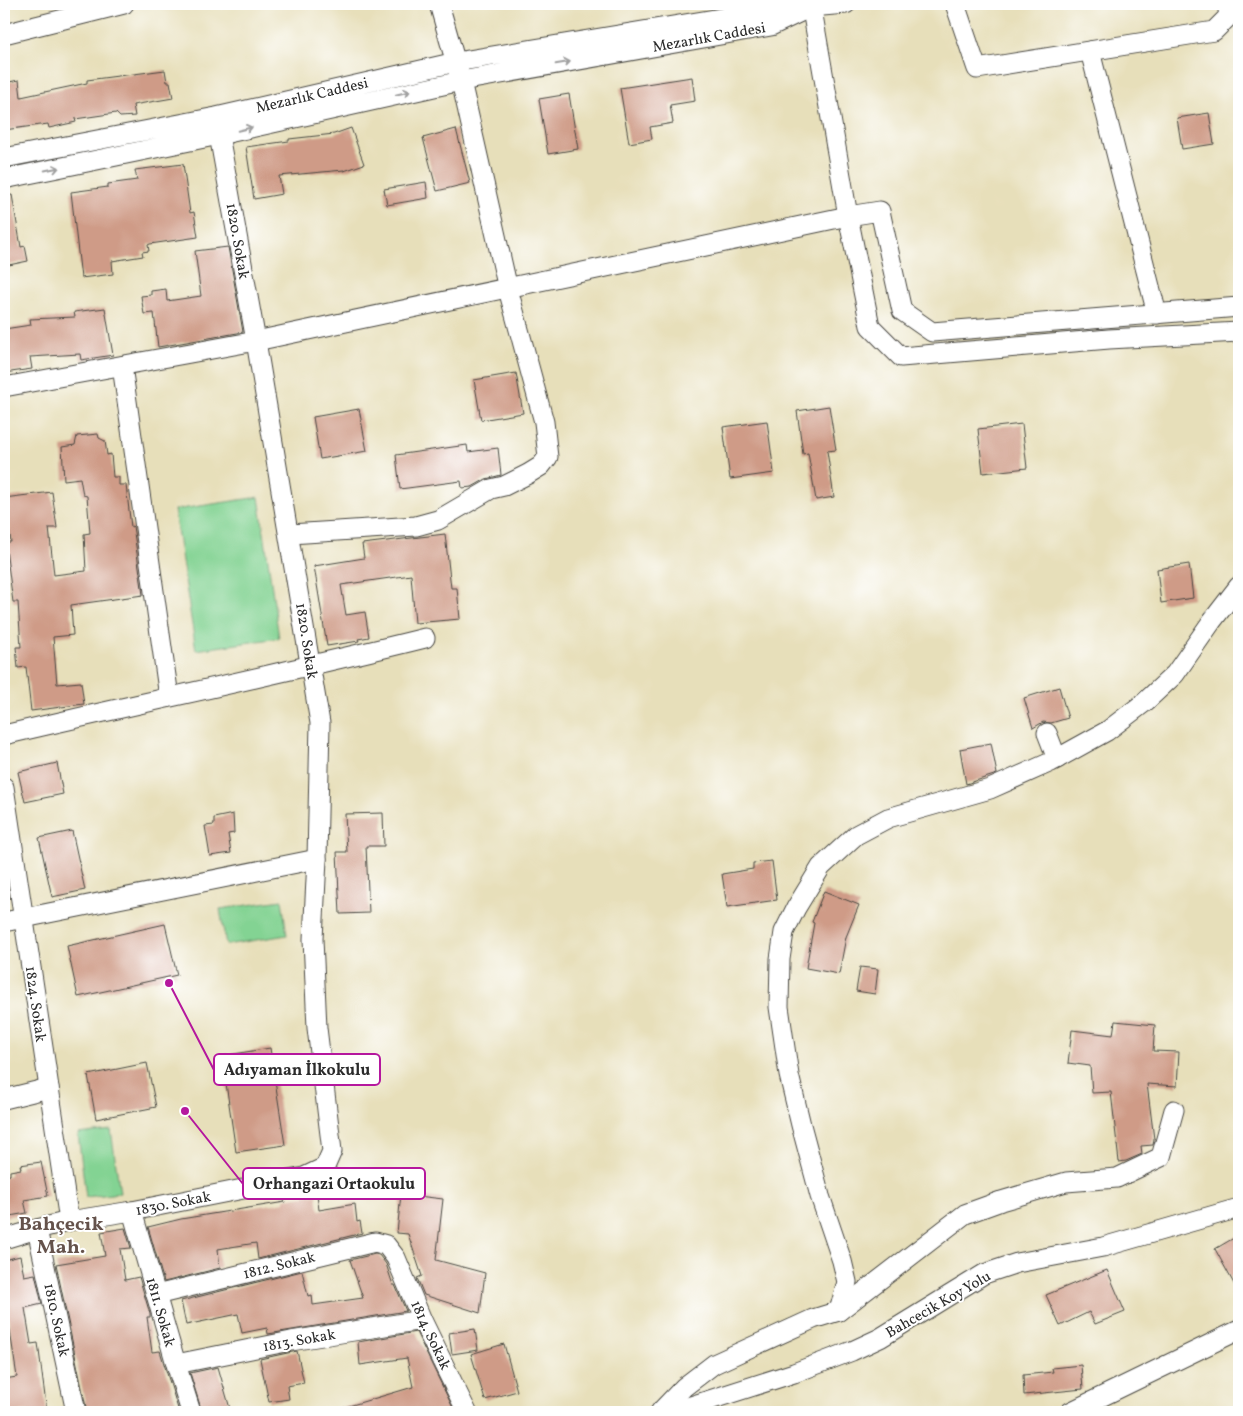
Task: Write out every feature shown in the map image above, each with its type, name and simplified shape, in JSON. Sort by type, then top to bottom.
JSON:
[{"type":"street","points":[[4,34],[124,4]]},
{"type":"street","points":[[290,534],[416,526],[431,522],[454,512],[490,489],[504,486],[541,466],[548,457],[544,422],[508,289],[461,81],[439,4]]},
{"type":"street","points":[[846,4],[811,5],[848,216],[870,326],[901,357],[1109,339],[1239,332]]},
{"type":"street","points":[[956,4],[977,69],[1214,31],[1229,16],[1227,4]]},
{"type":"street","name":"Mezarlık Caddesi","points":[[4,158],[216,117],[456,62],[769,10],[811,5]]},
{"type":"street","name":"Mezarlık Caddesi","points":[[4,179],[218,136],[461,81],[771,26],[811,5]]},
{"type":"street","points":[[1090,51],[1157,314]]},
{"type":"street","name":"1820. Sokak","points":[[218,136],[290,534],[320,723],[318,859],[313,939],[316,1018],[332,1151]]},
{"type":"street","points":[[4,387],[256,341],[848,216],[880,211],[902,311],[932,332],[1239,307]]},
{"type":"street","points":[[122,366],[169,696]]},
{"type":"street","points":[[839,1311],[847,1282],[842,1261],[820,1196],[801,1125],[783,1043],[779,1007],[780,959],[788,904],[821,867],[856,835],[888,818],[990,788],[1057,759],[1107,731],[1145,702],[1175,674],[1239,586]]},
{"type":"street","points":[[4,735],[169,696],[311,666],[425,638]]},
{"type":"street","points":[[1047,733],[1057,759]]},
{"type":"street","name":"1824. Sokak","points":[[4,787],[69,1222]]},
{"type":"street","points":[[4,922],[318,859]]},
{"type":"street","points":[[4,1099],[49,1088]]},
{"type":"street","points":[[660,1412],[684,1387],[714,1364],[813,1319],[839,1311],[965,1214],[1001,1201],[1066,1182],[1117,1178],[1161,1156],[1174,1110]]},
{"type":"street","name":"1830. Sokak","points":[[4,1239],[69,1222],[304,1177],[325,1166],[332,1151]]},
{"type":"street","name":"Bahcecik Koy Yolu","points":[[672,1412],[794,1373],[852,1352],[880,1338],[984,1274],[1017,1263],[1103,1247],[1239,1208]]},
{"type":"street","name":"1811. Sokak","points":[[132,1211],[191,1412]]},
{"type":"street","name":"1810. Sokak","points":[[37,1229],[76,1412]]},
{"type":"street","name":"1812. Sokak","points":[[156,1295],[375,1242],[386,1245],[396,1258]]},
{"type":"street","name":"1814. Sokak","points":[[396,1258],[422,1320],[467,1412]]},
{"type":"street","name":"1813. Sokak","points":[[176,1364],[292,1341],[422,1320]]},
{"type":"street","points":[[1070,1412],[1239,1330]]},
{"type":"green space","points":[[259,497],[279,638],[196,650],[174,510]]},
{"type":"green space","points":[[282,900],[287,935],[226,945],[220,909]]},
{"type":"green space","points":[[111,1130],[120,1193],[86,1197],[78,1134]]},
{"type":"building","points":[[165,70],[167,82],[170,82],[173,98],[133,105],[135,116],[120,117],[116,113],[75,119],[76,122],[49,128],[48,124],[4,130],[4,83],[19,80],[21,97],[87,83],[87,80]]},
{"type":"building","points":[[692,77],[695,101],[670,105],[673,123],[650,127],[652,139],[629,143],[620,88]]},
{"type":"building","points":[[569,94],[578,149],[548,154],[539,99]]},
{"type":"building","points":[[1209,113],[1214,144],[1182,149],[1177,118]]},
{"type":"building","points":[[351,128],[364,164],[344,171],[279,176],[282,194],[254,199],[246,147],[289,141],[289,139],[334,134]]},
{"type":"building","points":[[456,129],[470,183],[437,191],[423,138]]},
{"type":"building","points":[[183,164],[190,213],[194,212],[198,237],[150,244],[148,245],[149,251],[142,252],[143,256],[112,261],[113,274],[81,278],[71,192],[108,187],[108,184],[137,180],[135,170]]},
{"type":"building","points":[[426,182],[428,198],[387,205],[384,189]]},
{"type":"building","points":[[12,195],[21,247],[25,246],[28,261],[4,266],[4,196]]},
{"type":"building","points":[[228,247],[243,332],[158,347],[154,313],[144,314],[141,296],[151,295],[151,291],[166,289],[167,301],[201,296],[195,251]]},
{"type":"building","points":[[105,308],[113,355],[81,360],[80,354],[30,357],[32,369],[4,373],[4,329],[31,325],[30,319],[75,317],[74,312]]},
{"type":"building","points":[[516,373],[523,413],[481,420],[474,380]]},
{"type":"building","points":[[829,406],[836,450],[827,451],[834,497],[816,500],[808,453],[803,454],[797,411]]},
{"type":"building","points":[[359,409],[367,451],[320,459],[313,417]]},
{"type":"building","points":[[767,421],[774,473],[730,479],[723,427]]},
{"type":"building","points":[[1022,424],[1027,468],[983,473],[978,429]]},
{"type":"building","points":[[98,434],[99,438],[105,441],[107,455],[111,454],[113,477],[119,477],[119,485],[126,485],[143,595],[71,605],[73,635],[53,637],[57,684],[81,682],[84,704],[31,711],[26,667],[18,668],[16,647],[21,647],[18,602],[13,602],[5,542],[11,542],[4,498],[52,492],[57,528],[49,528],[54,575],[86,571],[84,534],[90,533],[87,496],[83,495],[80,478],[64,480],[62,447],[75,445],[77,436]]},
{"type":"building","points":[[467,445],[468,452],[498,448],[501,475],[486,479],[472,487],[462,488],[461,481],[400,489],[396,455]]},
{"type":"building","points":[[445,534],[451,588],[457,588],[460,619],[415,623],[411,575],[341,585],[346,615],[365,612],[369,637],[358,639],[359,641],[327,646],[314,566],[364,558],[362,544]]},
{"type":"building","points":[[1189,564],[1193,598],[1161,603],[1157,569]]},
{"type":"building","points":[[1059,687],[1068,718],[1051,723],[1043,722],[1033,728],[1024,698]]},
{"type":"building","points":[[991,743],[997,774],[966,784],[960,749]]},
{"type":"building","points":[[57,763],[63,794],[25,802],[18,772]]},
{"type":"building","points":[[383,813],[384,846],[366,846],[369,913],[340,914],[337,852],[347,852],[345,814]]},
{"type":"building","points":[[233,814],[234,833],[228,834],[231,853],[210,856],[205,826],[214,825],[214,818]]},
{"type":"building","points":[[72,831],[85,890],[52,897],[39,838]]},
{"type":"building","points":[[772,861],[777,900],[727,907],[722,874],[753,869],[753,863]]},
{"type":"building","points":[[824,891],[859,905],[846,937],[839,974],[806,968],[814,923],[812,922]]},
{"type":"building","points":[[165,924],[177,975],[78,997],[67,946]]},
{"type":"building","points":[[860,967],[878,969],[875,994],[856,991]]},
{"type":"building","points":[[1115,1021],[1155,1025],[1153,1051],[1179,1052],[1177,1086],[1147,1084],[1154,1139],[1153,1145],[1141,1146],[1142,1154],[1119,1162],[1111,1092],[1092,1093],[1090,1066],[1068,1063],[1072,1030],[1113,1035]]},
{"type":"building","points":[[270,1048],[285,1145],[236,1152],[222,1056]]},
{"type":"building","points":[[147,1063],[156,1107],[96,1119],[88,1075]]},
{"type":"building","points":[[41,1162],[48,1196],[24,1200],[27,1213],[4,1217],[4,1177],[10,1175],[10,1171],[21,1169],[20,1165]]},
{"type":"building","points":[[317,1194],[319,1210],[355,1204],[357,1222],[360,1221],[362,1233],[258,1259],[256,1243],[218,1249],[220,1268],[164,1282],[148,1227],[181,1219],[285,1202],[284,1199]]},
{"type":"building","points":[[401,1194],[443,1199],[436,1260],[485,1273],[480,1313],[424,1295],[417,1278],[422,1276],[408,1234],[397,1233]]},
{"type":"building","points":[[125,1228],[131,1248],[120,1249],[125,1280],[139,1277],[150,1314],[150,1317],[147,1317],[152,1352],[160,1351],[179,1412],[105,1412],[105,1410],[87,1412],[56,1264],[105,1256],[101,1232]]},
{"type":"building","points":[[1239,1235],[1239,1293],[1215,1249]]},
{"type":"building","points":[[375,1254],[379,1255],[386,1264],[393,1285],[395,1285],[406,1311],[268,1334],[267,1328],[242,1333],[238,1314],[186,1325],[181,1301],[302,1271],[308,1296],[312,1295],[313,1305],[363,1298],[350,1260]]},
{"type":"building","points":[[20,1256],[24,1276],[35,1274],[42,1304],[25,1308],[31,1344],[38,1343],[47,1412],[4,1412],[4,1379],[17,1377],[7,1311],[4,1312],[4,1260]]},
{"type":"building","points":[[1107,1270],[1125,1312],[1095,1324],[1089,1312],[1060,1326],[1046,1295]]},
{"type":"building","points":[[475,1329],[478,1350],[452,1354],[449,1333]]},
{"type":"building","points":[[416,1332],[455,1412],[343,1412],[342,1408],[413,1387],[407,1358],[360,1365],[358,1342]]},
{"type":"building","points":[[504,1344],[517,1391],[485,1400],[471,1354]]},
{"type":"building","points":[[297,1351],[304,1383],[287,1386],[289,1399],[269,1402],[260,1359]]},
{"type":"building","points":[[1081,1365],[1083,1389],[1024,1395],[1023,1375],[1053,1372],[1052,1368]]},
{"type":"building","points":[[218,1367],[231,1412],[202,1412],[190,1373]]},
{"type":"place","name":"Adıyaman İlkokulu","points":[[169,983]]},
{"type":"place","name":"Orhangazi Ortaokulu","points":[[185,1111]]},
{"type":"district","name":"Bahçecik Mah.","points":[[61,1234]]}]
